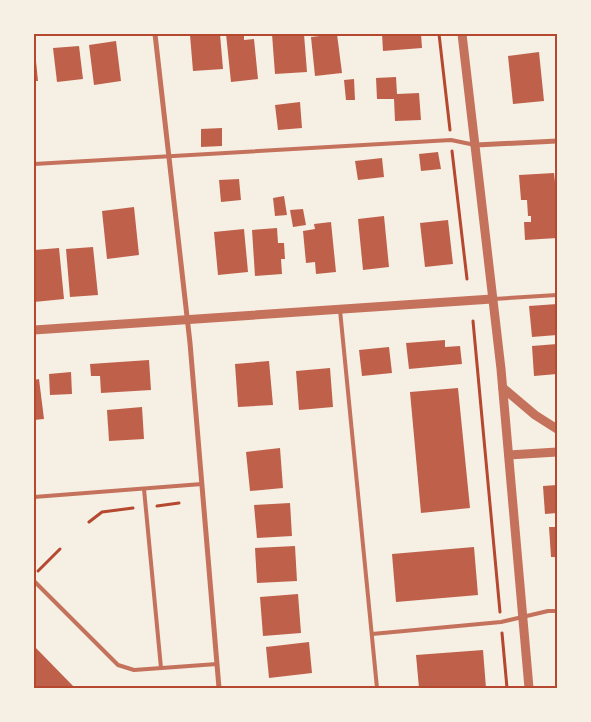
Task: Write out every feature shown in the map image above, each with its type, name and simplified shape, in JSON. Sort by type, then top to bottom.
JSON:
[{"type":"street","points":[[155,34],[187,320],[219,688]]},
{"type":"street","points":[[462,34],[503,388],[530,688]]},
{"type":"street","points":[[476,145],[557,141]]},
{"type":"street","points":[[34,330],[492,299]]},
{"type":"street","points":[[503,388],[534,416],[557,430]]},
{"type":"street","points":[[509,455],[557,452]]},
{"type":"lane","points":[[34,164],[451,140],[476,145]]},
{"type":"lane","points":[[492,299],[557,295]]},
{"type":"lane","points":[[340,310],[377,688]]},
{"type":"lane","points":[[34,497],[202,484]]},
{"type":"lane","points":[[144,489],[161,668]]},
{"type":"lane","points":[[34,581],[118,665],[134,670],[217,664]]},
{"type":"lane","points":[[372,634],[501,622],[557,611]]},
{"type":"path","points":[[439,34],[467,279]]},
{"type":"path","points":[[473,321],[507,688]]},
{"type":"path","points":[[154,506],[178,503]]},
{"type":"path","points":[[89,522],[102,512],[133,508]]},
{"type":"path","points":[[38,572],[60,549]]},
{"type":"building","points":[[220,34],[223,69],[193,71],[190,35]]},
{"type":"building","points":[[226,34],[244,34],[244,40],[254,39],[258,79],[231,82]]},
{"type":"building","points":[[272,34],[304,34],[307,72],[275,74]]},
{"type":"building","points":[[337,34],[342,73],[315,76],[311,37]]},
{"type":"building","points":[[382,34],[421,34],[422,48],[383,51]]},
{"type":"building","points":[[116,41],[121,81],[94,85],[89,45]]},
{"type":"building","points":[[79,46],[83,79],[57,82],[53,48]]},
{"type":"building","points":[[35,51],[38,81],[34,81]]},
{"type":"building","points":[[539,52],[544,101],[513,104],[508,56]]},
{"type":"building","points":[[396,77],[397,94],[419,93],[421,120],[395,121],[394,99],[377,99],[376,78]]},
{"type":"building","points":[[354,79],[355,100],[346,100],[344,80]]},
{"type":"building","points":[[300,102],[302,128],[278,130],[275,105]]},
{"type":"building","points":[[222,128],[222,146],[201,147],[201,129]]},
{"type":"building","points":[[438,152],[441,169],[421,171],[419,154]]},
{"type":"building","points":[[382,158],[384,177],[358,180],[355,161]]},
{"type":"building","points":[[554,173],[555,182],[557,182],[557,238],[525,240],[524,222],[531,222],[531,216],[528,216],[527,200],[521,200],[519,175]]},
{"type":"building","points":[[239,179],[241,200],[221,202],[219,180]]},
{"type":"building","points":[[284,196],[287,215],[275,216],[273,198]]},
{"type":"building","points":[[134,207],[139,255],[107,259],[102,211]]},
{"type":"building","points":[[303,209],[306,225],[293,227],[290,210]]},
{"type":"building","points":[[384,216],[389,267],[363,270],[358,219]]},
{"type":"building","points":[[448,220],[453,264],[425,267],[420,223]]},
{"type":"building","points":[[331,222],[336,272],[316,274],[315,262],[306,263],[303,231],[315,229],[314,224]]},
{"type":"building","points":[[277,228],[278,243],[284,243],[285,259],[281,259],[282,274],[255,276],[252,230]]},
{"type":"building","points":[[244,229],[248,272],[218,275],[214,232]]},
{"type":"building","points":[[93,247],[98,295],[70,297],[66,249]]},
{"type":"building","points":[[59,248],[64,299],[34,302],[34,250]]},
{"type":"building","points":[[557,304],[557,335],[532,337],[529,306]]},
{"type":"building","points":[[445,340],[445,347],[460,346],[462,364],[409,369],[406,343]]},
{"type":"building","points":[[557,344],[557,374],[534,376],[532,346]]},
{"type":"building","points":[[389,347],[392,373],[362,376],[359,350]]},
{"type":"building","points":[[149,360],[151,390],[101,393],[100,376],[91,376],[90,364]]},
{"type":"building","points":[[269,361],[273,405],[238,407],[235,364]]},
{"type":"building","points":[[330,368],[333,407],[299,410],[296,371]]},
{"type":"building","points":[[71,372],[72,394],[50,395],[49,374]]},
{"type":"building","points":[[39,379],[44,419],[34,420],[34,380]]},
{"type":"building","points":[[458,388],[470,508],[421,513],[410,392]]},
{"type":"building","points":[[142,407],[144,439],[109,441],[107,410]]},
{"type":"building","points":[[280,448],[283,488],[250,491],[246,452]]},
{"type":"building","points":[[557,485],[557,513],[545,514],[543,486]]},
{"type":"building","points":[[290,503],[292,536],[257,538],[254,505]]},
{"type":"building","points":[[549,527],[557,527],[557,557],[551,557]]},
{"type":"building","points":[[295,546],[297,581],[257,583],[255,548]]},
{"type":"building","points":[[474,547],[478,595],[396,602],[392,554]]},
{"type":"building","points":[[298,594],[301,633],[263,636],[260,597]]},
{"type":"building","points":[[309,642],[312,673],[269,678],[266,647]]},
{"type":"building","points":[[34,646],[75,688],[34,688]]},
{"type":"building","points":[[483,650],[486,688],[419,688],[416,655]]}]
